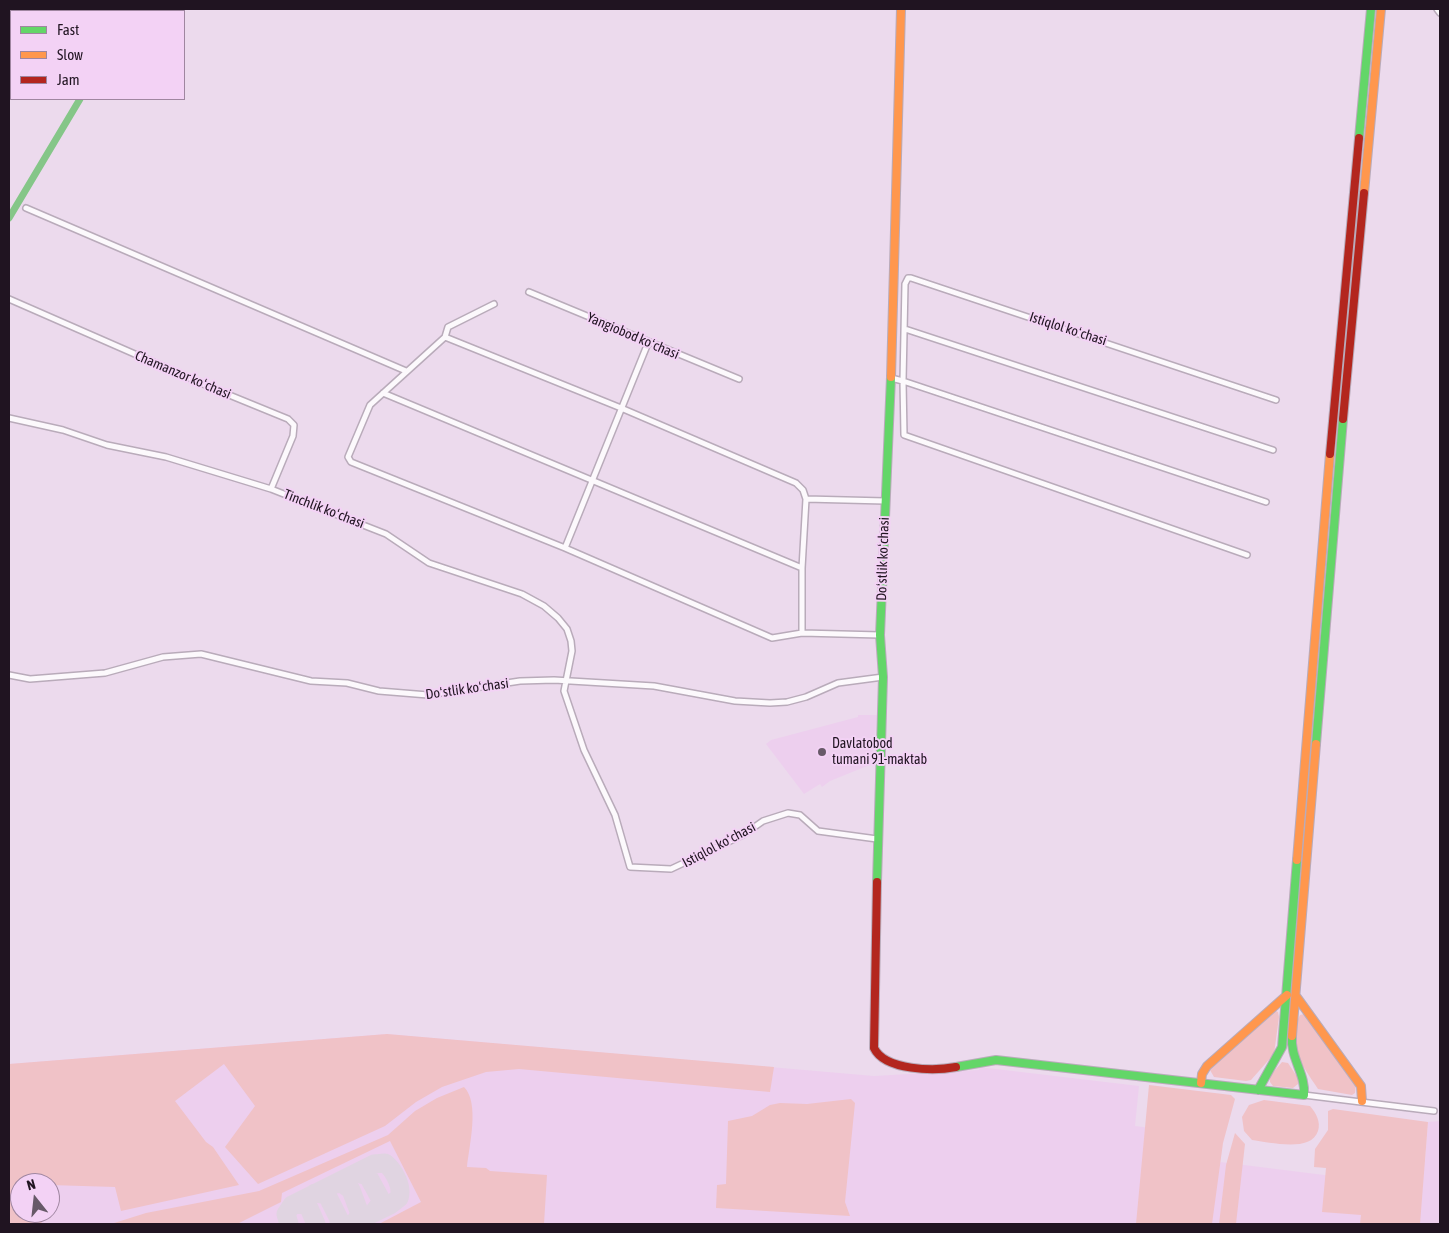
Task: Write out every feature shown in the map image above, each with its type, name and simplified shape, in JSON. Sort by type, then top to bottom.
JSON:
[{"type":"street","points":[[885,501],[891,378],[900,9]]},
{"type":"street","points":[[1258,1090],[1260,1081],[1279,1057],[1282,1047],[1322,546],[1371,9]]},
{"type":"street","points":[[1304,1095],[1304,1080],[1293,1058],[1291,1047],[1344,412],[1381,9]]},
{"type":"street","points":[[1437,9],[1440,13]]},
{"type":"street","points":[[26,208],[406,371]]},
{"type":"street","name":"Istiqlol koʻchasi","points":[[1247,555],[904,435],[905,284],[908,278],[911,278],[1276,400]]},
{"type":"street","name":"Yangiobod koʻchasi","points":[[528,292],[739,379]]},
{"type":"street","name":"Chamanzor koʻchasi","points":[[9,299],[288,419],[294,425],[293,436],[271,489]]},
{"type":"street","points":[[494,304],[448,327],[445,337],[370,405],[348,454],[349,460],[564,548],[772,638],[802,633],[880,635]]},
{"type":"street","points":[[905,329],[1273,450]]},
{"type":"street","points":[[445,337],[621,408],[796,483],[803,490],[806,499],[802,568],[802,633]]},
{"type":"street","points":[[564,548],[648,343]]},
{"type":"street","points":[[891,378],[1266,502]]},
{"type":"street","points":[[383,393],[593,479],[802,568]]},
{"type":"street","name":"Tinchlik koʻchasi","points":[[9,418],[63,430],[107,445],[166,457],[271,489],[386,534],[430,563],[522,594],[544,606],[567,629],[572,651],[565,681]]},
{"type":"street","name":"Doʻstlik koʻchasi","points":[[9,675],[30,678],[105,673],[163,657],[190,654],[220,658],[311,682],[347,683],[379,691],[415,695],[428,695],[520,682],[565,681],[654,686],[735,701],[788,702],[838,683],[884,677],[880,635],[885,501],[806,499]]},
{"type":"street","points":[[884,677],[877,839],[872,1038],[873,1046],[879,1056],[890,1063],[930,1068],[948,1068],[982,1060],[996,1060],[1362,1101],[1434,1111]]},
{"type":"street","name":"Istiqlol koʻchasi","points":[[565,681],[564,691],[580,740],[608,798],[630,867],[671,869],[742,835],[763,821],[788,813],[800,815],[818,831],[877,839]]},
{"type":"street","points":[[1200,1083],[1207,1066],[1286,995]]},
{"type":"street","points":[[1296,996],[1361,1086],[1362,1101]]},
{"type":"shaded area","name":"Davlatobod tumani 91-maktab","points":[[858,715],[877,715],[872,764],[830,781],[822,787],[820,784],[804,794],[766,744],[771,740],[858,717]]},
{"type":"shaded area","points":[[1274,1010],[1278,1012],[1279,1017],[1274,1054],[1251,1080],[1214,1077],[1210,1070],[1212,1065]]},
{"type":"shaded area","points":[[1304,1014],[1356,1084],[1355,1093],[1352,1095],[1318,1089],[1306,1070],[1297,1050],[1298,1019],[1300,1015]]},
{"type":"shaded area","points":[[387,1034],[874,1076],[979,1070],[979,1067],[1139,1086],[1135,1126],[1196,1134],[1212,1161],[1340,1177],[1425,1161],[1428,1122],[1440,1121],[1440,1224],[9,1224],[9,1064]]},
{"type":"shaded area","points":[[387,1034],[774,1067],[770,1092],[519,1069],[486,1072],[442,1087],[416,1102],[385,1126],[258,1184],[225,1147],[255,1106],[224,1064],[175,1101],[206,1142],[213,1147],[239,1185],[121,1211],[115,1187],[60,1185],[60,1173],[10,1173],[10,1223],[42,1224],[9,1224],[9,1064]]},
{"type":"shaded area","points":[[1282,1062],[1288,1063],[1298,1078],[1298,1084],[1293,1088],[1273,1086],[1270,1082],[1270,1076]]},
{"type":"shaded area","points":[[1149,1085],[1231,1095],[1235,1099],[1223,1143],[1212,1224],[1136,1224]]},
{"type":"shaded area","points":[[464,1087],[472,1103],[473,1114],[467,1167],[486,1168],[490,1171],[547,1175],[544,1224],[379,1224],[421,1202],[390,1141],[282,1193],[281,1202],[237,1224],[111,1224],[146,1213],[259,1191],[388,1135],[415,1111],[437,1098]]},
{"type":"shaded area","points":[[851,1099],[855,1103],[845,1202],[850,1216],[716,1208],[717,1185],[726,1184],[728,1121],[752,1116],[770,1105],[780,1103],[807,1104]]},
{"type":"shaded area","points":[[1264,1100],[1310,1106],[1319,1124],[1314,1138],[1299,1144],[1279,1144],[1252,1140],[1244,1131],[1242,1117],[1249,1105]]},
{"type":"shaded area","points":[[1333,1109],[1428,1122],[1420,1224],[1360,1224],[1361,1215],[1322,1212],[1326,1168],[1314,1167],[1315,1149],[1328,1130],[1328,1111]]},
{"type":"shaded area","points":[[1235,1133],[1245,1144],[1236,1224],[1219,1224],[1226,1165]]},
{"type":"waterway","points":[[9,218],[79,100]]},
{"type":"taxiway","points":[[289,1224],[286,1214],[292,1205],[374,1164],[385,1163],[397,1179],[400,1189],[399,1198],[390,1205],[351,1224]]},
{"type":"taxiway","points":[[357,1173],[368,1176],[380,1198],[380,1204],[373,1213]]},
{"type":"taxiway","points":[[335,1184],[342,1183],[351,1190],[360,1214],[355,1222]]},
{"type":"taxiway","points":[[315,1193],[327,1195],[339,1219],[339,1224]]},
{"type":"taxiway","points":[[292,1205],[304,1204],[309,1208],[316,1224]]},
{"type":"traffic: fast","points":[[1359,138],[1371,9]]},
{"type":"traffic: fast","points":[[877,882],[883,677],[880,635],[891,377]]},
{"type":"traffic: fast","points":[[1316,744],[1343,419]]},
{"type":"traffic: fast","points":[[1258,1090],[1282,1047],[1297,860]]},
{"type":"traffic: fast","points":[[956,1067],[996,1060],[1304,1095],[1303,1080],[1293,1052],[1292,1036]]},
{"type":"traffic: slow","points":[[891,377],[901,9]]},
{"type":"traffic: slow","points":[[1364,193],[1381,9]]},
{"type":"traffic: slow","points":[[1297,860],[1330,454]]},
{"type":"traffic: slow","points":[[1292,1036],[1316,744]]},
{"type":"traffic: slow","points":[[1201,1083],[1202,1074],[1207,1066],[1287,995]]},
{"type":"traffic: slow","points":[[1296,996],[1361,1086],[1362,1101]]},
{"type":"traffic: jam","points":[[1330,454],[1359,138]]},
{"type":"traffic: jam","points":[[1343,419],[1364,193]]},
{"type":"traffic: jam","points":[[877,882],[874,1048],[880,1056],[889,1061],[911,1068],[936,1069],[956,1067]]},
{"type":"place","name":"Davlatobod tumani 91-maktab","points":[[822,752]]}]
